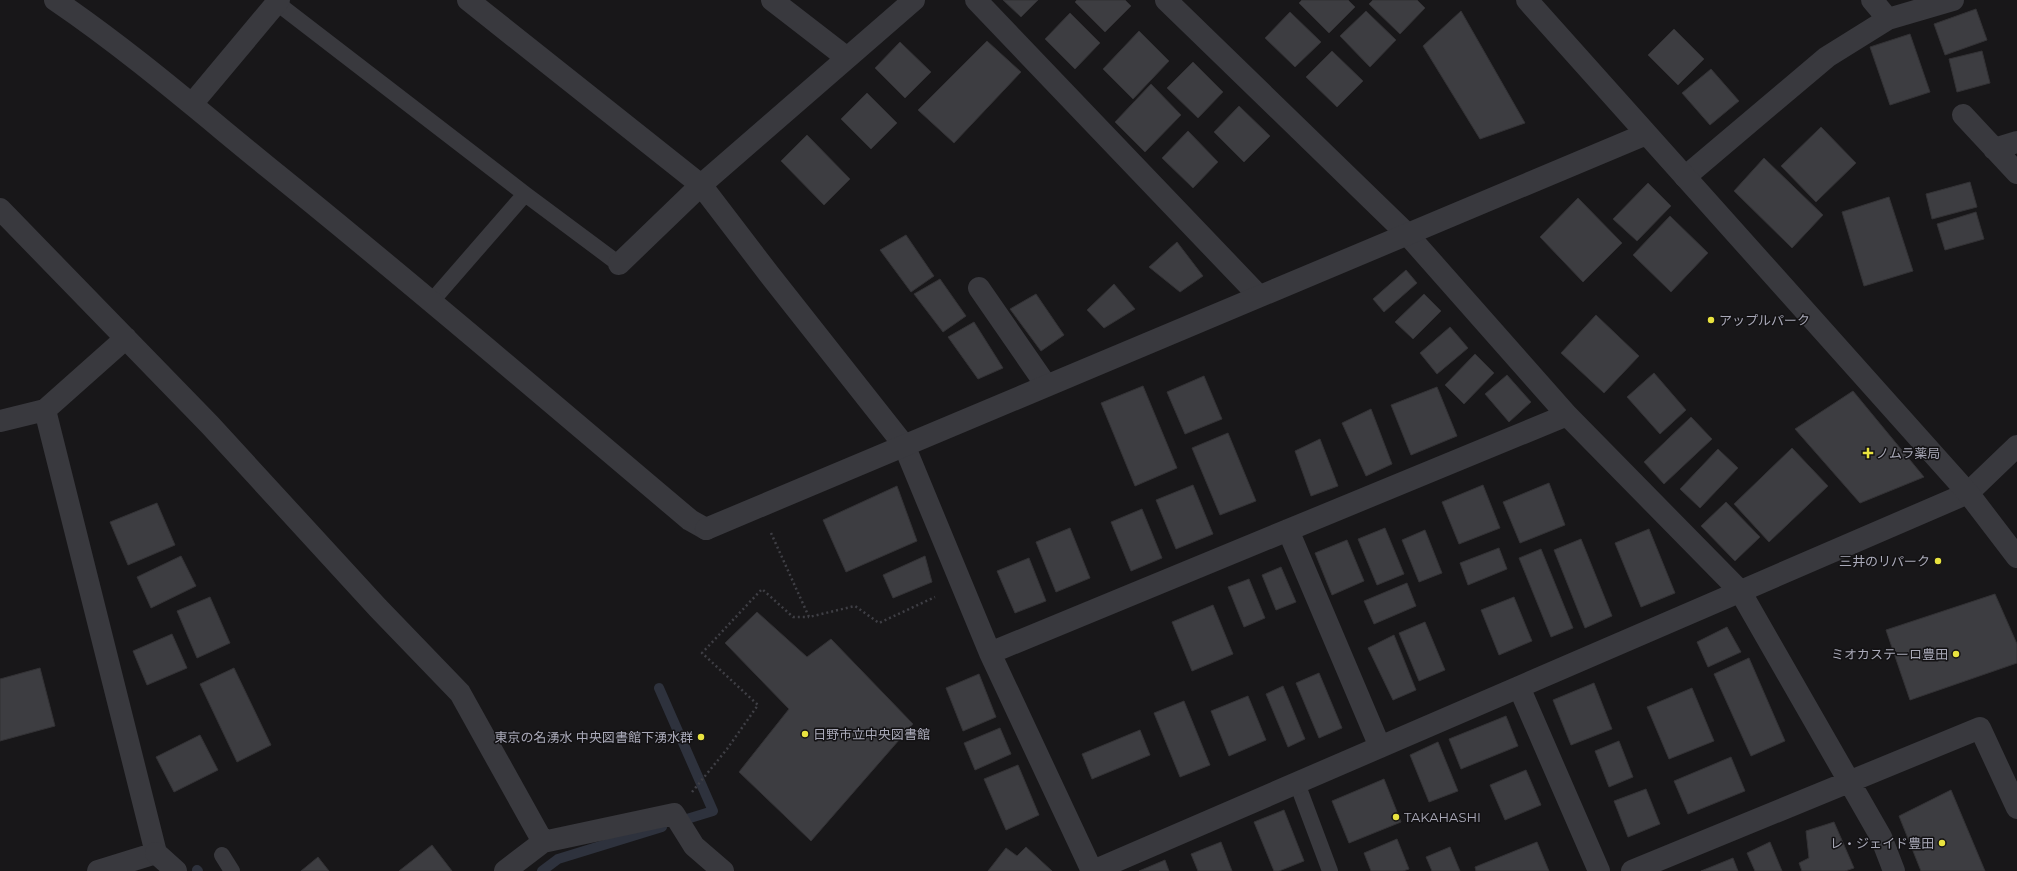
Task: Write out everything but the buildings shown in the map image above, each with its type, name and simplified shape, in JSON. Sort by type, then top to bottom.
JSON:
[{"type":"street","points":[[55,0],[80,17],[192,104],[431,302],[690,520],[706,529],[1646,134]]},
{"type":"street","points":[[468,0],[701,185],[904,445],[990,653],[1092,871],[1968,493],[2017,446]]},
{"type":"street","points":[[772,0],[847,58]]},
{"type":"street","points":[[619,264],[701,185],[914,0]]},
{"type":"street","points":[[976,0],[1259,296]]},
{"type":"street","points":[[1166,0],[1407,234],[1567,415],[1740,591],[1881,838],[1894,871]]},
{"type":"street","points":[[1527,0],[1968,493],[2017,557]]},
{"type":"street","points":[[1872,0],[1888,19]]},
{"type":"street","points":[[1685,177],[1827,57],[1888,19],[1953,0]]},
{"type":"street","points":[[192,104],[276,1]]},
{"type":"street","points":[[1963,115],[2017,173]]},
{"type":"street","points":[[1994,149],[2017,142]]},
{"type":"street","points":[[0,209],[210,425],[378,608],[460,693],[543,842]]},
{"type":"street","points":[[979,288],[1046,386]]},
{"type":"street","points":[[0,421],[45,410],[126,338]]},
{"type":"street","points":[[45,410],[156,853],[176,871]]},
{"type":"street","points":[[990,653],[1567,415]]},
{"type":"street","points":[[1288,530],[1380,747]]},
{"type":"street","points":[[1519,687],[1599,871]]},
{"type":"street","points":[[1632,871],[1980,728],[2017,808]]},
{"type":"street","points":[[505,871],[543,842],[674,814],[694,846],[723,871]]},
{"type":"street","points":[[98,871],[156,853]]},
{"type":"lane","points":[[276,1],[525,194],[619,264]]},
{"type":"lane","points":[[431,302],[525,194]]},
{"type":"lane","points":[[1297,783],[1330,871]]},
{"type":"lane","points":[[222,855],[232,871]]},
{"type":"path","points":[[768,527],[809,617]]},
{"type":"path","points":[[674,814],[727,749],[758,705],[702,653],[762,589],[793,617],[809,617],[855,606],[879,622],[937,596]]},
{"type":"waterway","points":[[659,688],[713,811],[677,822]]},
{"type":"waterway","points":[[542,871],[558,859],[662,827]]},
{"type":"place","name":"アップルパーク","points":[[1711,320]]},
{"type":"place","name":"ノムラ薬局","points":[[1868,453]]},
{"type":"place","name":"三井のリパーク","points":[[1938,561]]},
{"type":"place","name":"ミオカステーロ豊田","points":[[1956,654]]},
{"type":"place","name":"日野市立中央図書館","points":[[805,734]]},
{"type":"place","name":"東京の名湧水 中央図書館下湧水群","points":[[701,737]]},
{"type":"place","name":"TAKAHASHI","points":[[1396,817]]},
{"type":"place","name":"レ・ジェイド豊田","points":[[1942,843]]}]
